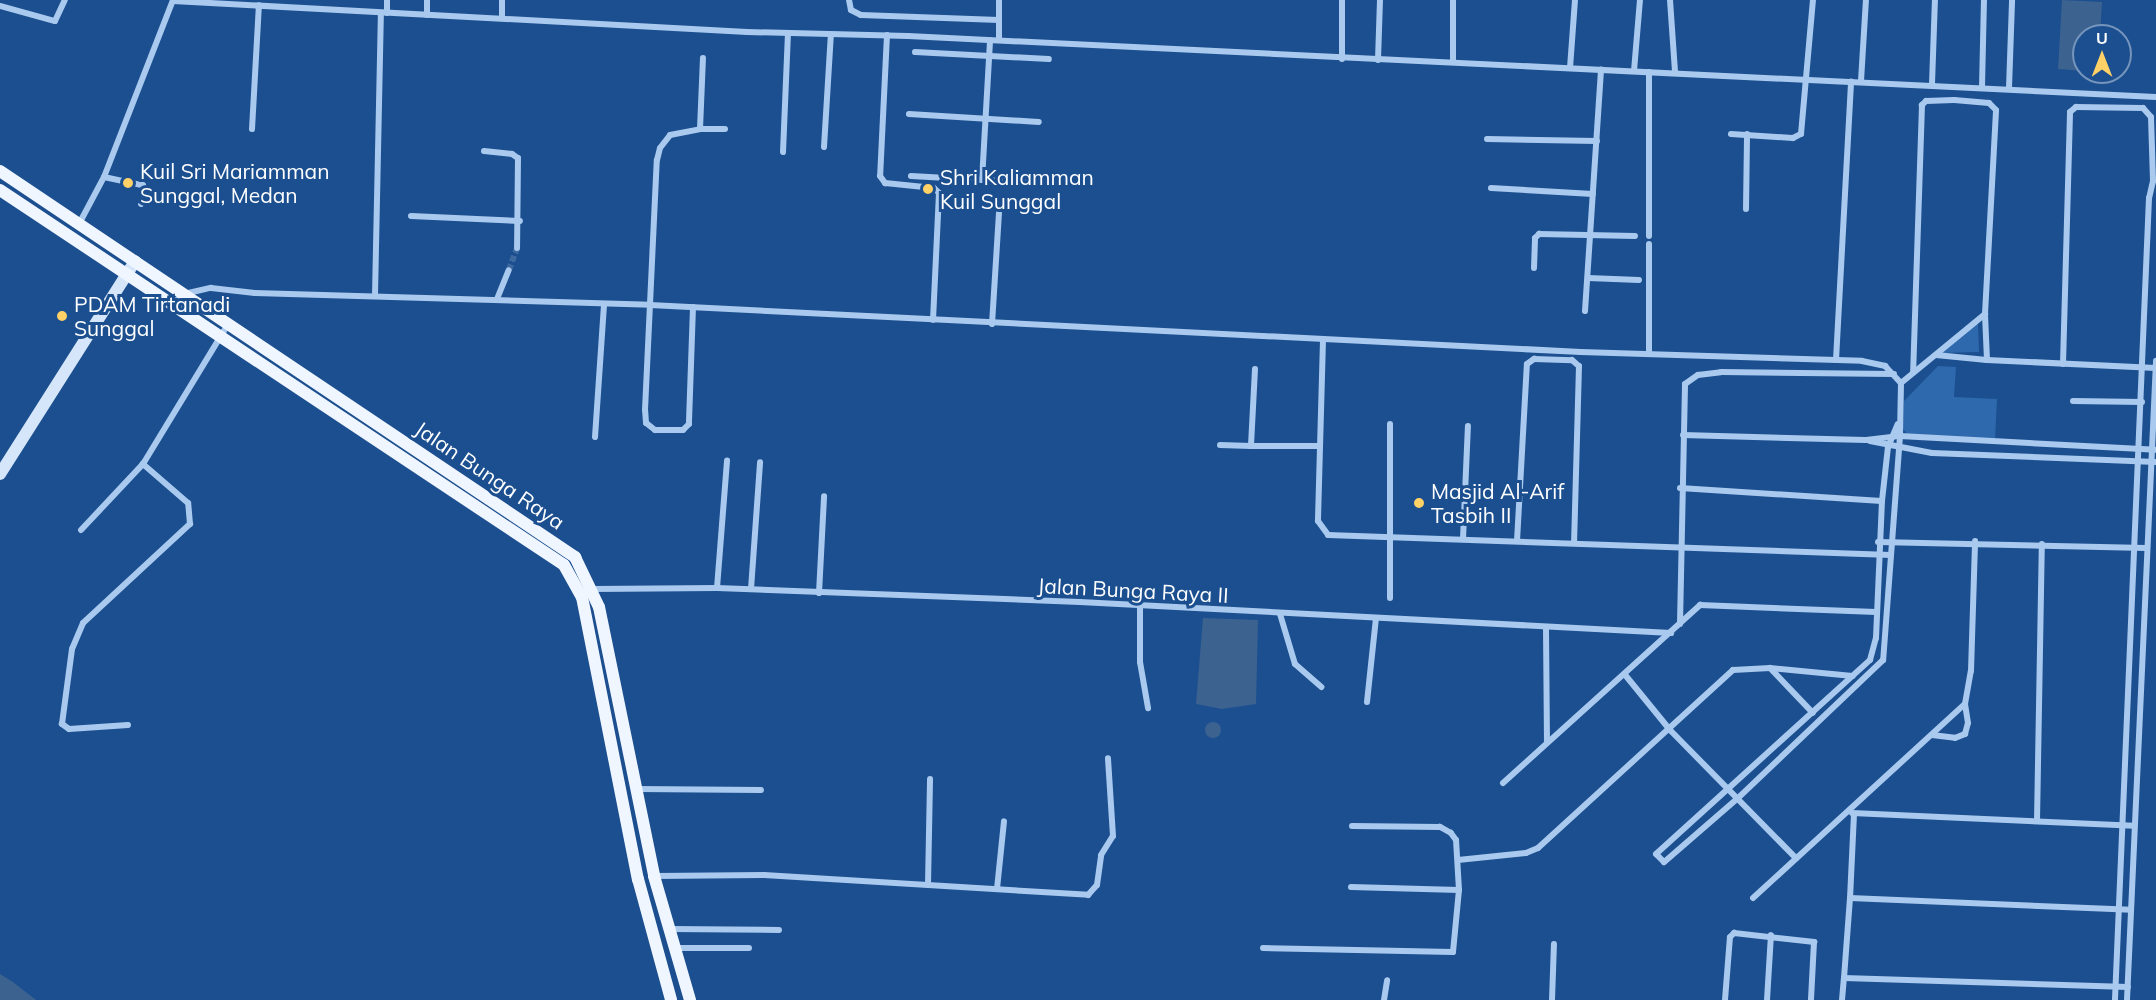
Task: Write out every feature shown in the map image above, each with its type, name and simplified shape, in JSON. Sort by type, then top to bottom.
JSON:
[{"type":"main road","name":"Jalan Bunga Raya","points":[[0,171],[562,546],[582,567],[593,589],[654,876],[690,1000]]},
{"type":"main road","name":"Jalan Bunga Raya","points":[[0,190],[219,338],[556,559],[571,574],[579,586],[592,638],[638,879],[671,1000]]},
{"type":"main road","points":[[0,474],[135,261]]},
{"type":"main road","points":[[370,436],[378,424]]},
{"type":"main road","points":[[617,776],[633,773]]},
{"type":"street","points":[[0,6],[55,21],[64,0]]},
{"type":"street","points":[[79,224],[104,177],[173,0],[788,33],[999,40],[1378,60],[1932,84],[2156,97]]},
{"type":"street","points":[[375,295],[384,13],[387,0]]},
{"type":"street","points":[[427,0],[427,15]]},
{"type":"street","points":[[502,0],[502,17]]},
{"type":"street","points":[[849,0],[851,10],[861,15],[999,20]]},
{"type":"street","points":[[999,0],[999,40]]},
{"type":"street","points":[[1342,0],[1342,58]]},
{"type":"street","points":[[1378,60],[1380,0]]},
{"type":"street","points":[[1453,0],[1453,62]]},
{"type":"street","points":[[1570,68],[1575,0]]},
{"type":"street","points":[[1634,71],[1640,0]]},
{"type":"street","points":[[1670,0],[1675,72]]},
{"type":"street","points":[[1731,134],[1800,137],[1813,0]]},
{"type":"street","points":[[1861,81],[1866,0]]},
{"type":"street","points":[[1932,84],[1935,0]]},
{"type":"street","points":[[1982,87],[1983,0]]},
{"type":"street","points":[[2009,88],[2012,0]]},
{"type":"street","points":[[252,129],[259,5]]},
{"type":"street","points":[[783,152],[788,33]]},
{"type":"street","points":[[824,147],[831,34]]},
{"type":"street","points":[[886,35],[880,176],[885,183],[934,188],[939,193],[933,320]]},
{"type":"street","points":[[982,180],[990,40]]},
{"type":"street","points":[[915,52],[1049,59]]},
{"type":"street","points":[[700,129],[703,58]]},
{"type":"street","points":[[1585,311],[1601,70]]},
{"type":"street","points":[[1649,72],[1649,236]]},
{"type":"street","points":[[1836,360],[1851,81]]},
{"type":"street","points":[[1913,372],[1922,117],[1926,101],[1989,103],[1996,108],[1985,314],[1987,360]]},
{"type":"street","points":[[2063,363],[2072,110],[2147,110],[2151,117],[2153,181],[2149,198],[2144,367],[2115,1000]]},
{"type":"street","points":[[909,114],[1039,122]]},
{"type":"street","points":[[693,308],[689,424],[683,430],[649,428],[645,417],[660,148],[670,135],[700,129],[726,129]]},
{"type":"street","points":[[1746,209],[1747,134]]},
{"type":"street","points":[[1487,139],[1597,141]]},
{"type":"street","points":[[484,151],[512,154],[518,158],[520,221],[517,248]]},
{"type":"street","points":[[911,176],[1035,183]]},
{"type":"street","points":[[104,177],[143,185],[146,193],[141,204]]},
{"type":"street","points":[[2153,181],[2156,189]]},
{"type":"street","points":[[1491,188],[1593,194]]},
{"type":"street","points":[[992,324],[999,213]]},
{"type":"street","points":[[411,216],[520,221]]},
{"type":"street","points":[[1534,268],[1537,235],[1635,236]]},
{"type":"street","points":[[1649,244],[1649,353]]},
{"type":"street","points":[[497,299],[509,270]]},
{"type":"street","points":[[1588,278],[1639,280]]},
{"type":"street","points":[[170,305],[184,294],[211,288],[255,293],[650,305],[1323,340],[1878,363],[1894,374],[1901,383],[1898,424],[1900,436],[1883,660],[1738,798],[1666,861],[1659,861],[1656,854],[1854,676],[1874,650],[1877,555],[1882,501],[1888,447],[1898,424]]},
{"type":"street","points":[[595,437],[604,304]]},
{"type":"street","points":[[1901,383],[1985,314]]},
{"type":"street","points":[[81,530],[143,464],[228,324]]},
{"type":"street","points":[[1323,340],[1319,446],[1320,528],[1328,535],[1891,555]]},
{"type":"street","points":[[1936,355],[1987,360],[2156,368]]},
{"type":"street","points":[[1517,541],[1527,364],[1534,359],[1572,360],[1579,366],[1574,543]]},
{"type":"street","points":[[2127,1000],[2156,361]]},
{"type":"street","points":[[1251,446],[1255,369]]},
{"type":"street","points":[[1680,624],[1680,488],[1685,384],[1698,375],[1721,372],[1894,374]]},
{"type":"street","points":[[2073,401],[2142,402]]},
{"type":"street","points":[[1390,424],[1390,598]]},
{"type":"street","points":[[1463,539],[1468,426]]},
{"type":"street","points":[[1683,435],[1866,440],[1900,436],[2055,447],[2153,450]]},
{"type":"street","points":[[1866,440],[1888,447],[1932,453],[2055,460],[2153,462]]},
{"type":"street","points":[[1932,453],[1933,440]]},
{"type":"street","points":[[1220,445],[1319,446]]},
{"type":"street","points":[[2055,447],[2055,460]]},
{"type":"street","points":[[717,588],[727,460]]},
{"type":"street","points":[[751,589],[760,462]]},
{"type":"street","points":[[128,726],[69,729],[62,724],[60,718],[72,649],[83,623],[190,524],[188,503],[143,464]]},
{"type":"street","points":[[1680,488],[1882,501]]},
{"type":"street","points":[[819,593],[824,496]]},
{"type":"street","points":[[1878,542],[1976,541],[2146,548]]},
{"type":"street","points":[[1932,735],[1955,738],[1965,734],[1968,723],[1965,704],[1971,671],[1976,541]]},
{"type":"street","points":[[2037,821],[2042,544]]},
{"type":"street","name":"Jalan Bunga Raya II","points":[[593,589],[751,589],[1671,633]]},
{"type":"street","points":[[1503,783],[1547,742],[1626,676],[1693,609],[1710,604],[1876,612]]},
{"type":"street","points":[[1140,606],[1140,662],[1148,708]]},
{"type":"street","points":[[1281,614],[1295,664],[1321,687]]},
{"type":"street","points":[[1367,702],[1376,618]]},
{"type":"street","points":[[1546,628],[1547,742]]},
{"type":"street","points":[[1458,860],[1532,851],[1733,670],[1770,668],[1854,676]]},
{"type":"street","points":[[1770,668],[1813,713]]},
{"type":"street","points":[[1626,676],[1670,729],[1796,858]]},
{"type":"street","points":[[1753,898],[1965,704]]},
{"type":"street","points":[[654,876],[764,875],[1088,895],[1095,890],[1101,855],[1109,846],[1114,824],[1108,758]]},
{"type":"street","points":[[928,885],[930,779]]},
{"type":"street","points":[[636,789],[761,790]]},
{"type":"street","points":[[1845,813],[2134,826]]},
{"type":"street","points":[[1842,1000],[1854,813]]},
{"type":"street","points":[[997,889],[1004,821]]},
{"type":"street","points":[[1263,948],[1450,954],[1455,949],[1459,890],[1456,840],[1440,827],[1352,826]]},
{"type":"street","points":[[1351,886],[1459,890]]},
{"type":"street","points":[[1850,898],[2131,910]]},
{"type":"street","points":[[670,929],[778,930]]},
{"type":"street","points":[[1725,1000],[1732,934],[1771,935],[1814,942],[1811,1000]]},
{"type":"street","points":[[1767,1000],[1771,935]]},
{"type":"street","points":[[1552,1000],[1554,944]]},
{"type":"street","points":[[676,948],[749,948]]},
{"type":"street","points":[[1844,978],[2128,987]]},
{"type":"street","points":[[1384,1000],[1387,980]]},
{"type":"shaded area","points":[[2062,0],[2102,2],[2101,24],[2072,24],[2072,70],[2058,69]]},
{"type":"shaded area","points":[[1978,323],[1979,352],[1941,353]]},
{"type":"shaded area","points":[[1938,366],[1956,367],[1954,397],[1997,399],[1995,440],[1909,436],[1903,429],[1904,401]]},
{"type":"shaded area","points":[[1203,618],[1258,620],[1256,704],[1222,709],[1196,704]]},
{"type":"shaded area","points":[[1210,722],[1216,722],[1221,730],[1219,736],[1210,738],[1205,733],[1205,727]]},
{"type":"shaded area","points":[[0,974],[13,982],[36,1000],[0,1000]]},
{"type":"tunnel","points":[[509,270],[517,248]]},
{"type":"place","name":"Kuil Sri Mariamman Sunggal, Medan","points":[[128,183]]},
{"type":"place","name":"Shri Kaliamman Kuil Sunggal","points":[[928,189]]},
{"type":"place","name":"PDAM Tirtanadi Sunggal","points":[[62,316]]},
{"type":"place","name":"Masjid Al-Arif Tasbih II","points":[[1419,503]]}]
